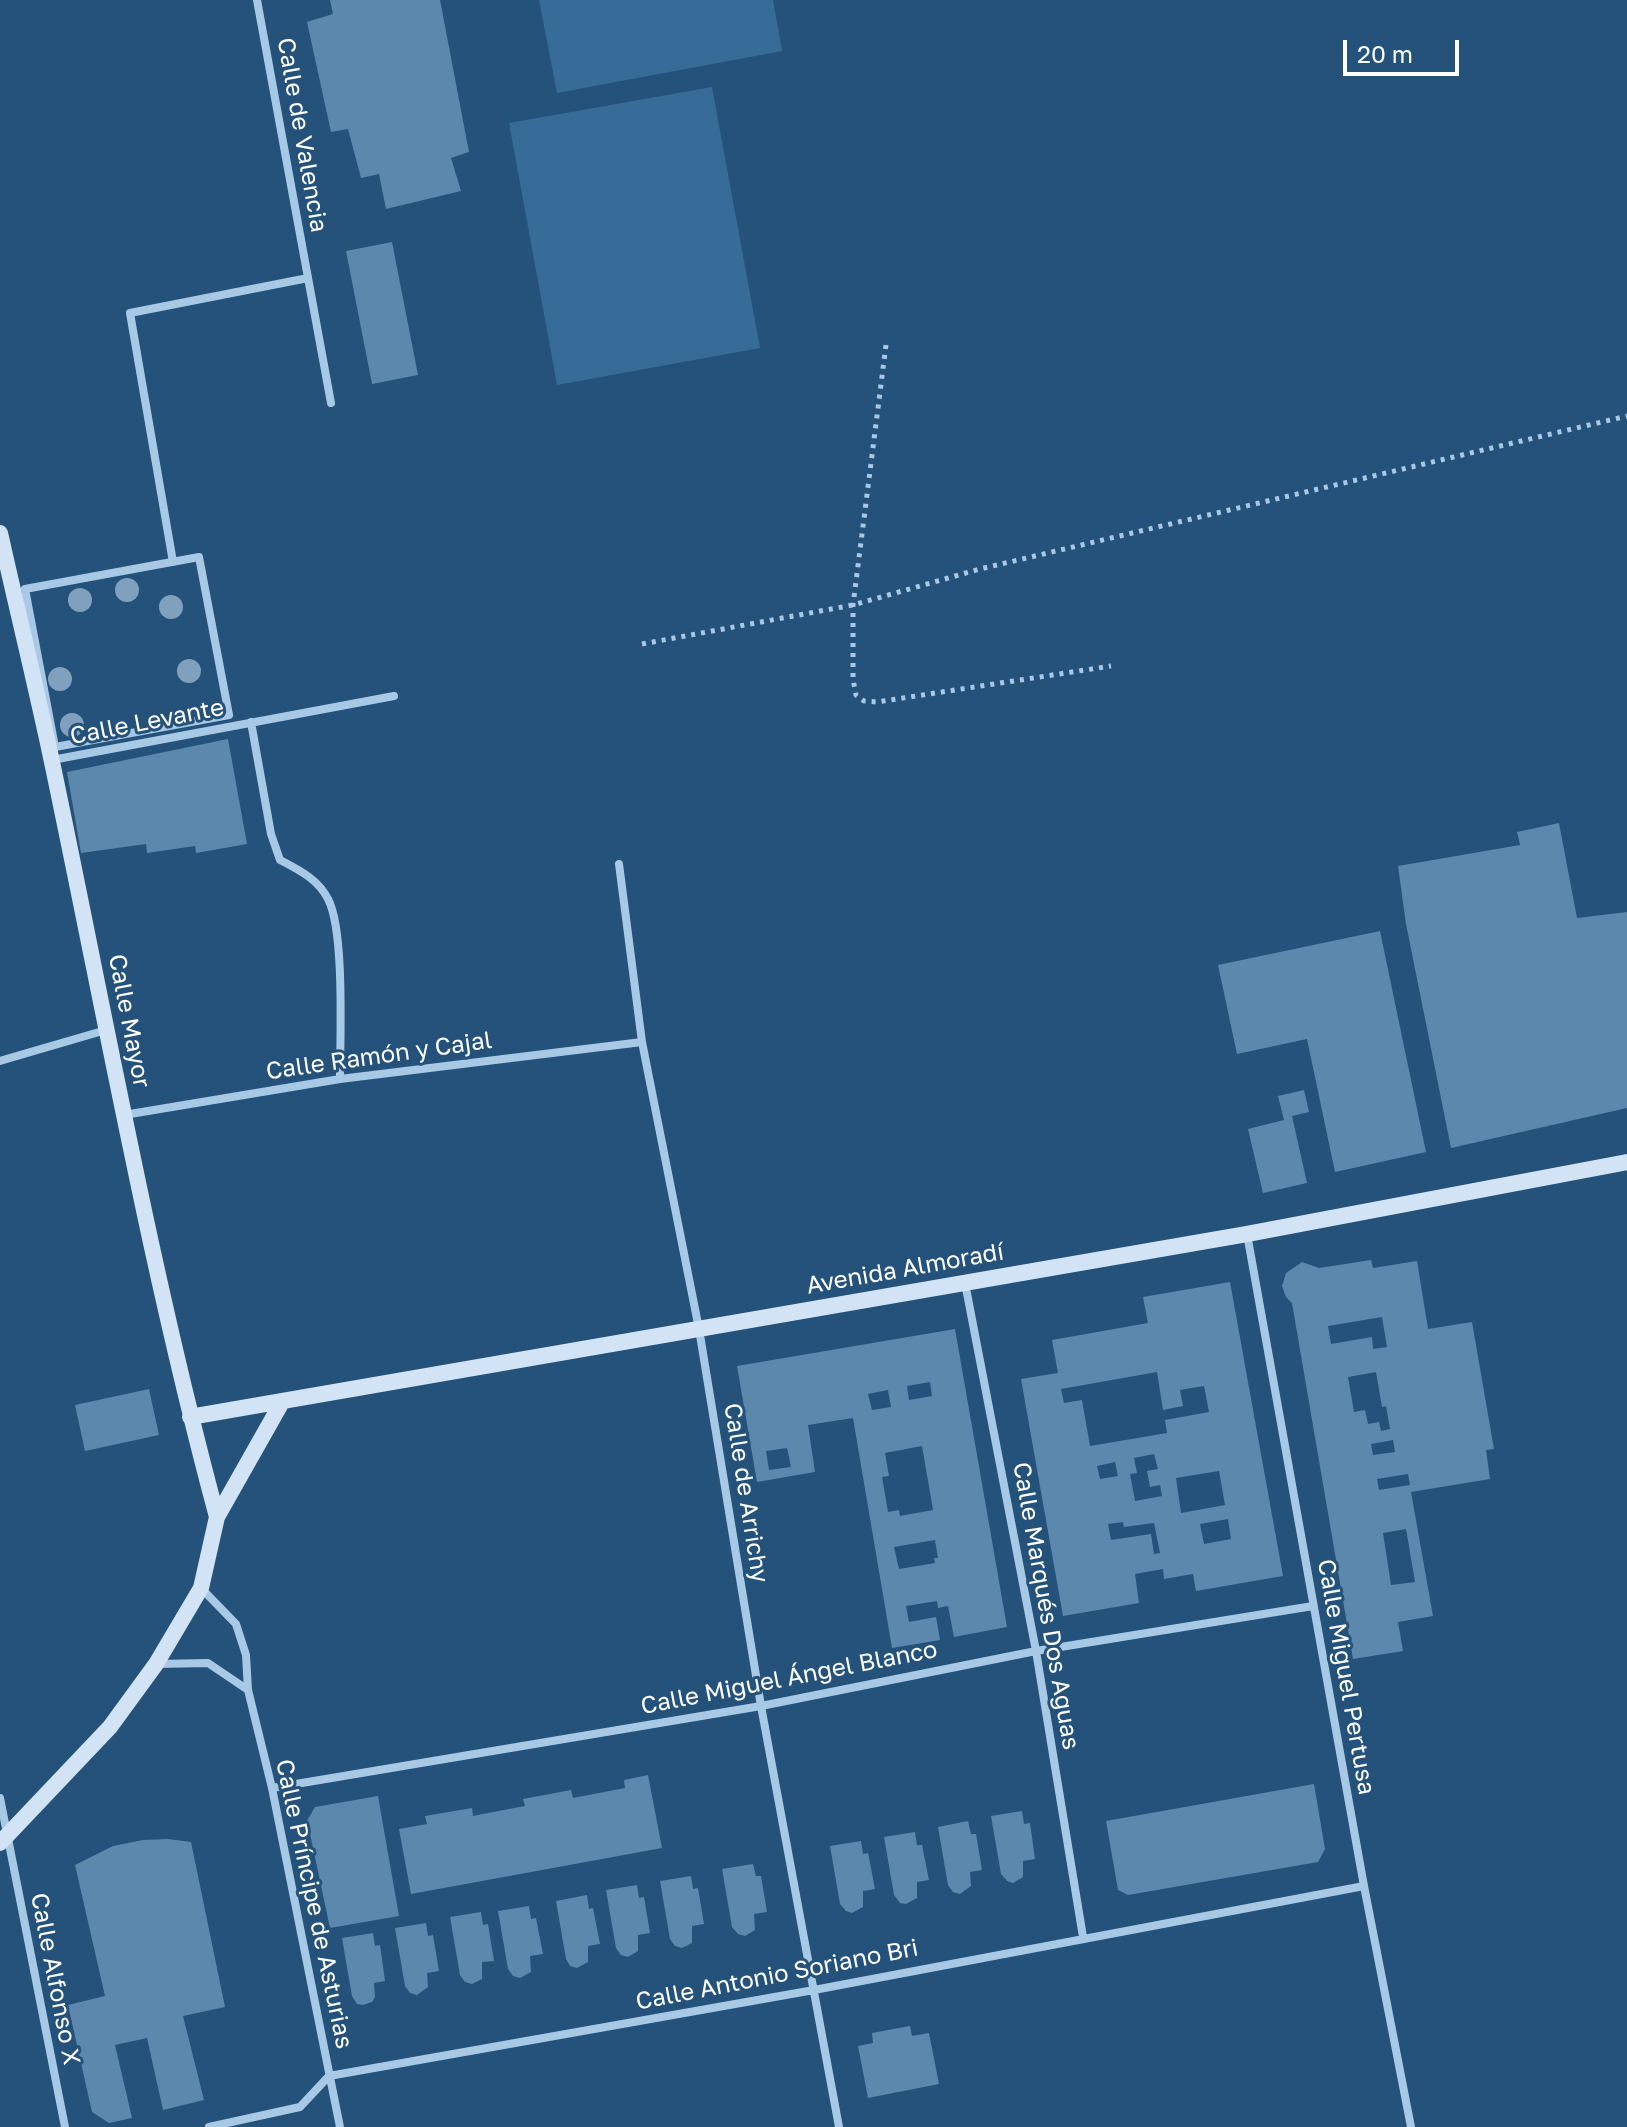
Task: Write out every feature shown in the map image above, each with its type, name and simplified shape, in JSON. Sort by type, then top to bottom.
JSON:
[{"type":"street","name":"Calle de Valencia","points":[[257,0],[331,403]]},
{"type":"street","points":[[173,562],[130,313],[308,278]]},
{"type":"street","name":"Calle Mayor","points":[[0,533],[52,760],[123,1115],[190,1417],[217,1517]]},
{"type":"street","points":[[199,557],[229,715],[55,747],[25,589],[173,562],[199,557]]},
{"type":"street","name":"Calle Levante","points":[[52,760],[394,696]]},
{"type":"street","name":"Calle Levante","points":[[251,722],[271,834],[280,860],[309,876],[328,899],[337,935],[340,1079]]},
{"type":"street","name":"Calle de Arrichy","points":[[619,864],[642,1042],[699,1329],[761,1706],[839,2127]]},
{"type":"street","points":[[0,1061],[107,1030]]},
{"type":"street","name":"Calle Ramón y Cajal","points":[[123,1115],[340,1079],[642,1042]]},
{"type":"street","name":"Avenida Almoradí","points":[[190,1417],[1247,1234],[1627,1162]]},
{"type":"street","name":"Calle Miguel Pertusa","points":[[1247,1234],[1364,1886],[1411,2127]]},
{"type":"street","name":"Calle Marqués Dos Aguas","points":[[965,1283],[1036,1651],[1083,1937]]},
{"type":"street","points":[[3,1841],[110,1727],[156,1664],[201,1588],[217,1517],[282,1402]]},
{"type":"street","name":"Calle Príncipe de Asturias","points":[[201,1588],[236,1624],[246,1655],[248,1690],[272,1788],[340,2127]]},
{"type":"street","name":"Calle Miguel Ángel Blanco","points":[[272,1788],[761,1706],[1036,1651],[1313,1606]]},
{"type":"street","points":[[156,1664],[208,1663],[248,1690]]},
{"type":"street","name":"Calle Alfonso X","points":[[0,1798],[3,1841],[65,2127]]},
{"type":"street","name":"Calle Antonio Soriano Bri","points":[[329,2076],[814,1990],[1364,1886]]},
{"type":"street","points":[[209,2127],[300,2107],[329,2076]]},
{"type":"path","points":[[886,345],[853,605],[853,679],[856,695],[864,701],[877,702],[1111,666]]},
{"type":"path","points":[[642,644],[853,605],[980,569],[1627,416]]},
{"type":"shaded area","points":[[539,0],[773,0],[782,51],[557,93]]},
{"type":"shaded area","points":[[712,87],[760,348],[557,385],[509,123]]},
{"type":"building","points":[[330,0],[440,0],[469,152],[451,158],[461,191],[386,209],[379,174],[361,178],[348,129],[331,132],[307,22],[333,14]]},
{"type":"building","points":[[392,242],[418,375],[372,384],[346,251]]},
{"type":"building","points":[[228,739],[247,844],[196,853],[195,846],[147,853],[146,844],[81,853],[67,772]]},
{"type":"building","points":[[1559,823],[1577,918],[1627,912],[1627,1108],[1451,1148],[1406,924],[1398,866],[1520,845],[1517,832]]},
{"type":"building","points":[[1380,931],[1426,1152],[1335,1172],[1307,1039],[1237,1054],[1218,965]]},
{"type":"building","points":[[1304,1090],[1309,1112],[1292,1116],[1307,1183],[1263,1193],[1248,1129],[1284,1120],[1278,1096]]},
{"type":"building","points":[[1371,1260],[1373,1268],[1417,1261],[1428,1329],[1472,1322],[1494,1449],[1486,1450],[1490,1479],[1411,1492],[1433,1616],[1398,1622],[1403,1651],[1353,1659],[1292,1303],[1282,1286],[1286,1273],[1302,1262],[1319,1268]],"holes":[[[1382,1317],[1387,1347],[1373,1349],[1372,1337],[1331,1344],[1328,1326]],[[1376,1372],[1382,1407],[1386,1406],[1390,1429],[1381,1431],[1379,1422],[1368,1424],[1365,1410],[1354,1412],[1348,1377]],[[1393,1440],[1395,1452],[1373,1455],[1371,1444]],[[1408,1474],[1410,1485],[1379,1490],[1377,1479]],[[1406,1529],[1415,1582],[1391,1585],[1383,1533]]]},
{"type":"building","points":[[1230,1282],[1283,1576],[1196,1591],[1193,1574],[1164,1579],[1163,1569],[1135,1574],[1139,1603],[1063,1616],[1021,1379],[1058,1373],[1052,1340],[1148,1323],[1143,1297]],"holes":[[[1157,1372],[1163,1410],[1183,1406],[1180,1390],[1204,1386],[1209,1412],[1165,1420],[1167,1433],[1090,1446],[1082,1400],[1064,1403],[1061,1389]],[[1154,1454],[1158,1469],[1147,1471],[1150,1487],[1160,1485],[1162,1496],[1135,1501],[1130,1474],[1137,1473],[1134,1458]],[[1115,1462],[1118,1476],[1100,1479],[1097,1466]],[[1219,1471],[1225,1505],[1181,1513],[1176,1478]],[[1228,1519],[1231,1539],[1204,1544],[1200,1524]],[[1123,1522],[1124,1527],[1154,1523],[1160,1553],[1154,1554],[1151,1534],[1111,1540],[1108,1524]]]},
{"type":"building","points":[[955,1329],[1007,1627],[954,1637],[948,1606],[938,1608],[937,1601],[906,1606],[909,1622],[936,1617],[940,1640],[892,1648],[853,1418],[808,1425],[815,1472],[757,1482],[737,1366]],"holes":[[[930,1382],[932,1396],[909,1400],[907,1386]],[[888,1390],[891,1407],[872,1410],[868,1394]],[[922,1446],[933,1510],[900,1516],[899,1510],[888,1512],[882,1477],[889,1476],[885,1453]],[[787,1448],[791,1467],[769,1470],[766,1451]],[[935,1540],[938,1558],[934,1558],[935,1563],[899,1569],[894,1547]]]},
{"type":"building","points":[[149,1389],[159,1435],[85,1451],[75,1405]]},
{"type":"building","points":[[648,1775],[662,1848],[411,1894],[399,1829],[427,1824],[425,1816],[472,1808],[473,1816],[525,1806],[523,1799],[571,1790],[573,1798],[625,1788],[624,1780]]},
{"type":"building","points":[[1314,1784],[1325,1849],[1318,1862],[1128,1895],[1118,1890],[1106,1821]]},
{"type":"building","points":[[378,1796],[399,1916],[330,1928],[309,1829],[304,1830],[304,1826],[315,1807]]},
{"type":"building","points":[[1022,1811],[1024,1824],[1030,1823],[1035,1859],[1023,1861],[1023,1877],[1013,1883],[1001,1874],[991,1816]]},
{"type":"building","points":[[968,1821],[971,1834],[976,1834],[982,1870],[970,1872],[971,1886],[960,1894],[953,1892],[948,1885],[938,1827]]},
{"type":"building","points":[[915,1832],[917,1845],[922,1845],[929,1880],[917,1882],[917,1898],[906,1904],[900,1903],[894,1895],[884,1837]]},
{"type":"building","points":[[168,1839],[191,1842],[225,2007],[183,2016],[204,2100],[163,2110],[147,2038],[115,2045],[132,2118],[109,2123],[92,2112],[68,2005],[105,1996],[75,1865],[113,1846]]},
{"type":"building","points":[[861,1841],[863,1854],[868,1853],[875,1889],[863,1891],[863,1907],[852,1913],[840,1904],[830,1846]]},
{"type":"building","points":[[753,1864],[756,1876],[761,1876],[767,1912],[754,1914],[755,1930],[745,1936],[732,1927],[722,1869]]},
{"type":"building","points":[[691,1876],[693,1889],[698,1888],[704,1924],[692,1926],[692,1943],[682,1948],[675,1946],[670,1939],[660,1881]]},
{"type":"building","points":[[637,1885],[639,1898],[644,1897],[650,1933],[638,1935],[638,1951],[628,1957],[621,1955],[616,1948],[606,1890]]},
{"type":"building","points":[[587,1895],[589,1909],[593,1908],[600,1944],[588,1946],[588,1962],[577,1968],[570,1966],[566,1959],[556,1901]]},
{"type":"building","points":[[529,1906],[531,1919],[536,1918],[543,1954],[530,1956],[531,1972],[520,1978],[513,1976],[508,1969],[498,1911]]},
{"type":"building","points":[[481,1912],[483,1925],[488,1924],[494,1961],[482,1962],[482,1979],[472,1984],[465,1982],[460,1975],[450,1917]]},
{"type":"building","points":[[426,1923],[428,1936],[433,1935],[439,1971],[427,1973],[428,1987],[417,1995],[410,1993],[405,1986],[395,1928]]},
{"type":"building","points":[[373,1933],[375,1946],[380,1945],[385,1981],[374,1983],[375,1997],[372,2002],[357,2004],[352,1996],[342,1938]]},
{"type":"building","points":[[910,2026],[912,2036],[929,2033],[939,2084],[868,2098],[858,2046],[873,2043],[872,2033]]}]
